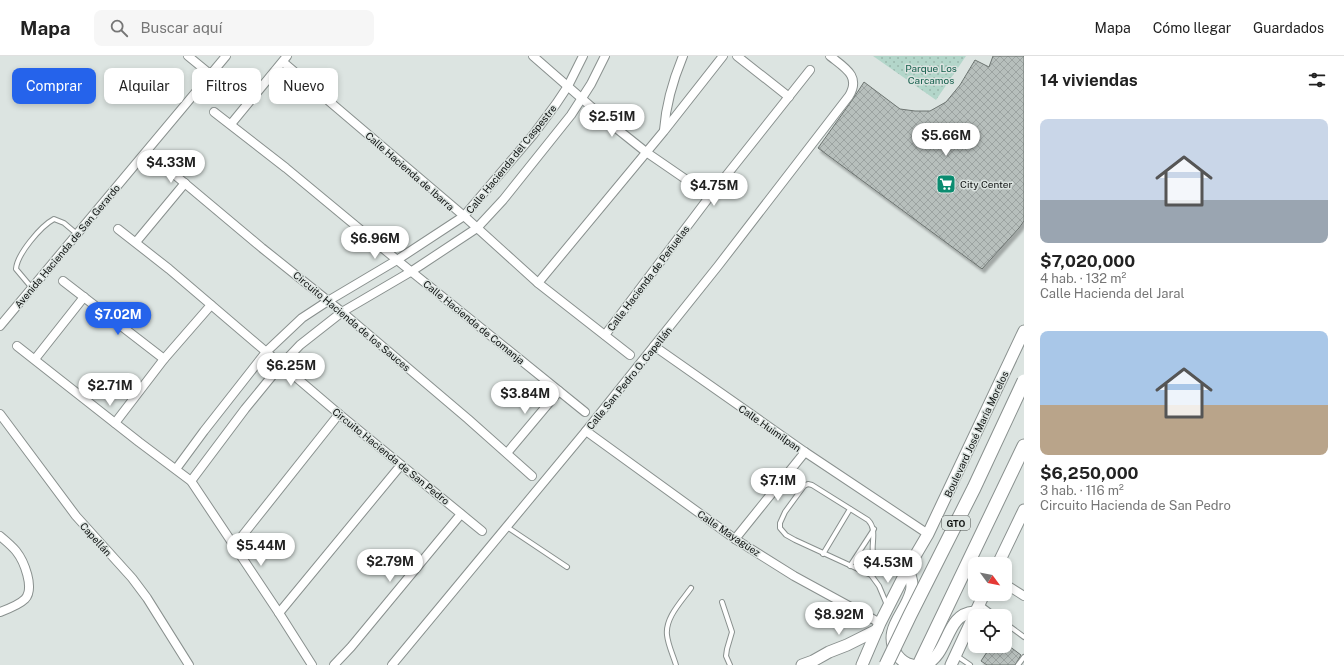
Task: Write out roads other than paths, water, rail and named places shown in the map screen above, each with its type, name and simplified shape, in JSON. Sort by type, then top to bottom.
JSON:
[{"type":"main road","name":"Boulevard José María Morelos","points":[[886,665],[974,488],[1024,381]]},
{"type":"main road","name":"GTO","points":[[919,665],[1024,446]]},
{"type":"street","points":[[188,56],[203,68]]},
{"type":"street","name":"Avenida Hacienda de San Gerardo","points":[[215,68],[226,56]]},
{"type":"street","points":[[533,56],[611,124],[646,152],[710,196]]},
{"type":"street","name":"Calle Hacienda del Caspestre","points":[[176,469],[266,352],[302,318],[328,300],[397,260],[464,216],[533,135],[568,86],[583,56]]},
{"type":"street","name":"Calle Hacienda del Caspestre","points":[[191,481],[245,409],[281,365],[300,345],[342,312],[412,271],[477,228],[503,200],[546,147],[582,98],[605,56]]},
{"type":"street","points":[[664,131],[666,106],[683,56]]},
{"type":"street","points":[[538,283],[664,131],[722,56]]},
{"type":"street","points":[[737,56],[789,97]]},
{"type":"street","name":"Calle San Pedro O. Capellán","points":[[392,665],[586,431],[842,106],[853,90],[854,79],[847,69],[830,56]]},
{"type":"street","points":[[231,124],[285,59]]},
{"type":"street","name":"Calle Hacienda de Ibarra","points":[[285,59],[538,283],[630,355]]},
{"type":"street","name":"Calle Hacienda de Peñuelas","points":[[605,335],[710,196],[810,70]]},
{"type":"street","name":"Avenida Hacienda de San Gerardo","points":[[0,326],[192,96]]},
{"type":"street","name":"Calle Hacienda de Comanja","points":[[214,112],[353,222],[397,260],[585,412]]},
{"type":"street","name":"Circuito Hacienda de los Sauces","points":[[169,170],[262,248],[328,300],[532,476]]},
{"type":"street","points":[[136,242],[185,183]]},
{"type":"street","name":"Circuito Hacienda de San Pedro","points":[[118,229],[136,242],[339,414],[482,531]]},
{"type":"street","points":[[63,281],[164,359]]},
{"type":"street","points":[[34,359],[84,298]]},
{"type":"street","points":[[115,423],[164,359],[211,305]]},
{"type":"street","name":"Boulevard José María Morelos","points":[[862,665],[914,556],[928,534],[1024,331]]},
{"type":"street","points":[[17,346],[191,481],[235,545],[312,665]]},
{"type":"street","name":"Calle Huimilpan","points":[[654,346],[805,452],[928,534]]},
{"type":"street","points":[[507,453],[559,391]]},
{"type":"street","name":"Capellán","points":[[0,414],[76,516],[132,578],[189,665]]},
{"type":"street","points":[[235,545],[339,414]]},
{"type":"street","name":"Calle Mayagüez","points":[[586,431],[735,539],[879,627]]},
{"type":"street","points":[[735,539],[805,452]]},
{"type":"street","points":[[279,613],[401,465]]},
{"type":"street","points":[[1001,557],[1024,510]]},
{"type":"street","points":[[334,665],[351,647],[461,514]]},
{"type":"street","points":[[0,536],[17,552],[26,569],[30,587],[25,599],[0,612]]},
{"type":"street","points":[[908,568],[912,583],[911,592],[893,630],[892,645],[900,659],[907,664],[912,665]]},
{"type":"street","points":[[1012,588],[1024,596]]},
{"type":"street","points":[[951,665],[979,603]]},
{"type":"street","points":[[924,665],[930,662],[939,653],[953,626],[960,617],[979,603]]},
{"type":"street","points":[[802,665],[813,662],[829,652],[846,646],[879,627]]},
{"type":"lane","points":[[32,288],[16,269],[18,259],[35,237],[54,219],[64,223],[77,234]]},
{"type":"lane","points":[[888,608],[875,579],[865,572],[795,540],[782,531],[780,528],[780,523],[785,512],[804,486],[808,484],[816,486],[872,524],[874,528],[873,552],[876,560],[886,564],[894,564],[914,556]]},
{"type":"lane","points":[[823,554],[850,509]]},
{"type":"lane","points":[[507,527],[567,567]]},
{"type":"lane","points":[[850,566],[874,528]]},
{"type":"lane","points":[[676,665],[667,634],[668,625],[672,616],[691,588]]},
{"type":"lane","points":[[722,602],[732,632],[726,656],[730,665]]},
{"type":"lane","points":[[1012,628],[1024,637]]},
{"type":"lane","points":[[955,654],[970,665]]},
{"type":"lane","points":[[1018,665],[1024,657]]},
{"type":"place","name":"City Center","points":[[946,184]]},
{"type":"park label","name":"Parque Los Carcamos","points":[[931,74]]}]
